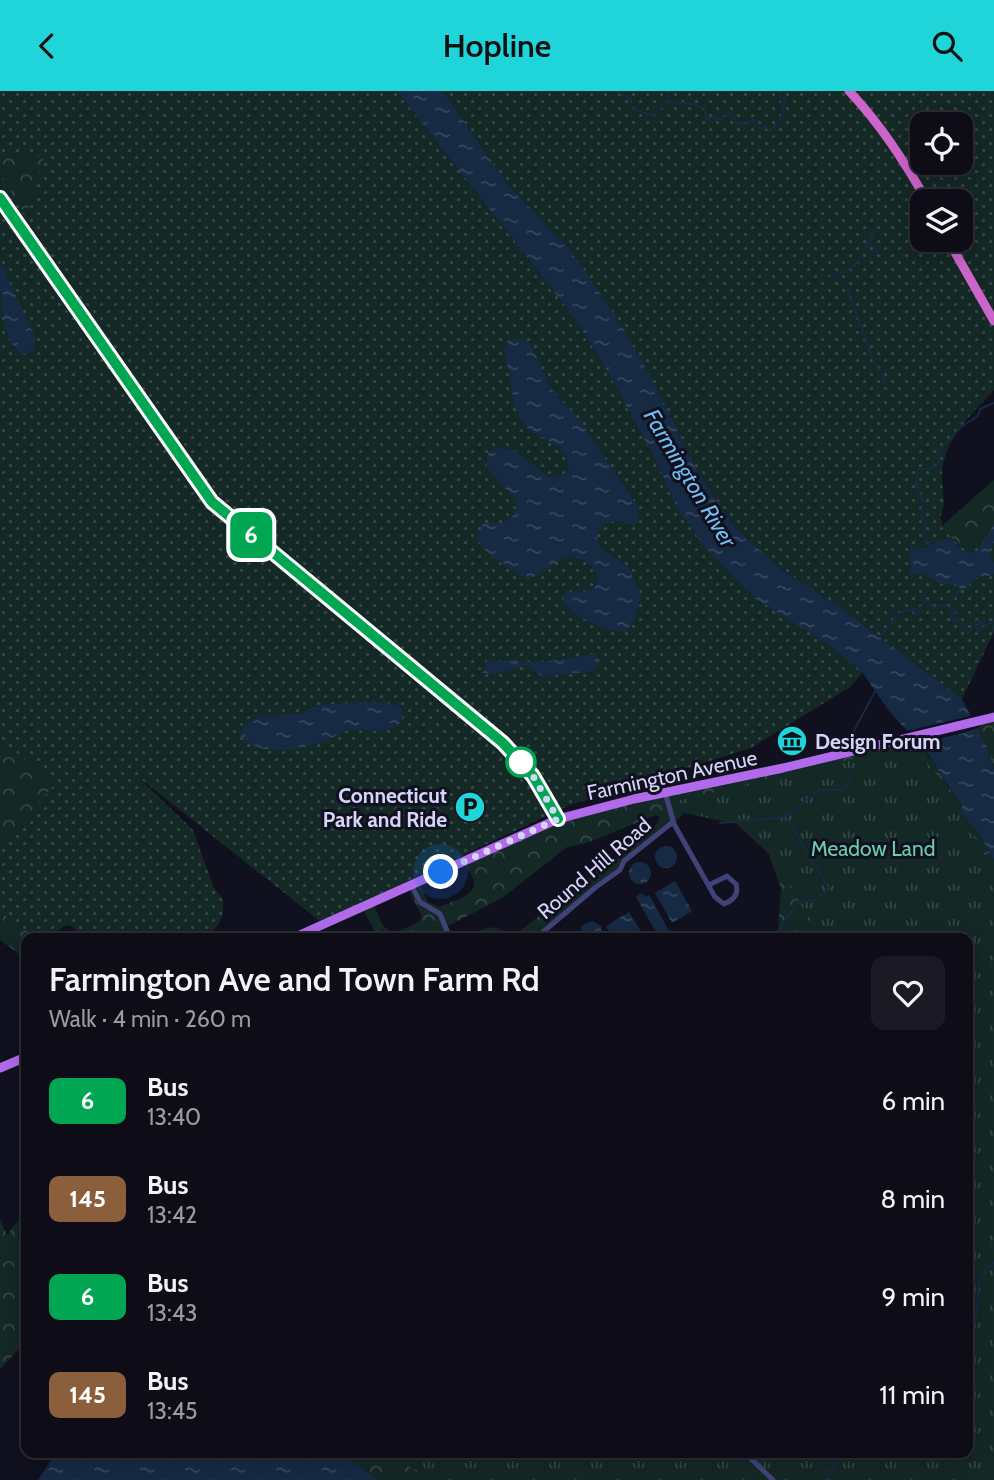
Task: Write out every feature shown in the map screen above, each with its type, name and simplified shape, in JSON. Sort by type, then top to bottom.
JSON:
[{"type":"highway","points":[[849,91],[896,147],[920,189]]},
{"type":"highway","points":[[955,252],[994,321]]},
{"type":"main road","name":"Farmington Avenue","points":[[304,933],[558,819],[992,718]]},
{"type":"main road","points":[[0,1068],[21,1059]]},
{"type":"street","points":[[0,198],[212,502],[503,743],[533,776],[558,819]]},
{"type":"street","points":[[665,792],[673,822],[715,897],[726,904],[736,897],[737,886],[729,877],[709,884]]},
{"type":"street","name":"Round Hill Road","points":[[542,933],[620,870],[624,861],[673,822]]},
{"type":"street","points":[[411,884],[420,902],[440,914],[448,933]]},
{"type":"street","points":[[750,1458],[774,1480]]},
{"type":"green space","points":[[0,91],[397,91],[574,317],[653,455],[678,510],[863,672],[850,687],[751,748],[570,805],[321,922],[137,776],[193,830],[214,888],[223,899],[223,913],[219,924],[211,933],[77,933],[73,927],[66,925],[57,933],[29,933],[0,912],[0,846],[56,782],[0,741]]},
{"type":"green space","points":[[443,91],[994,91],[994,390],[953,439],[942,474],[944,501],[940,517],[948,532],[962,539],[985,538],[994,548],[994,632],[962,699],[840,607],[778,567],[734,526],[695,467],[568,247],[508,185]]},
{"type":"green space","points":[[0,156],[44,157],[26,216],[0,174]]},
{"type":"green space","points":[[994,480],[994,548],[985,538],[960,548],[943,525]]},
{"type":"green space","points":[[994,717],[994,770],[986,745],[974,722]]},
{"type":"green space","points":[[913,737],[939,772],[962,808],[960,811],[981,837],[994,861],[994,1026],[973,955],[973,933],[906,933],[807,925],[798,933],[773,933],[778,929],[781,889],[769,854],[737,824],[685,813],[546,933],[517,933],[658,823],[659,816],[587,843],[567,847],[502,898],[446,927],[448,933],[375,933],[362,907],[373,902],[381,922],[388,930],[400,930],[416,923],[422,917],[407,886],[418,881],[428,902],[440,907],[456,901],[474,887],[472,877],[463,862],[558,819]]},
{"type":"green space","points":[[0,741],[57,782],[0,846]]},
{"type":"green space","name":"Meadow Land","points":[[910,745],[950,793],[981,850],[994,864],[994,1480],[435,1480],[393,1458],[973,1458],[973,933],[798,933],[811,920],[769,854],[737,824],[685,813],[677,801]]},
{"type":"green space","points":[[0,912],[30,933],[21,933],[21,955],[0,940]]},
{"type":"green space","points":[[493,927],[506,933],[475,933]]},
{"type":"green space","points":[[20,1218],[18,1237],[21,1243],[21,1347],[0,1369],[0,1219],[7,1235]]},
{"type":"green space","points":[[348,1458],[439,1458],[450,1480],[378,1480]]},
{"type":"water","name":"Farmington River","points":[[397,91],[443,91],[508,185],[568,247],[618,319],[662,398],[695,467],[734,526],[778,567],[840,607],[962,699],[986,745],[994,770],[994,861],[981,837],[960,811],[962,807],[928,754],[889,711],[862,672],[832,647],[756,599],[705,548],[678,510],[653,455],[574,317]]},
{"type":"water","points":[[0,262],[36,339],[34,349],[23,355],[15,348],[6,327],[1,300]]},
{"type":"water","points":[[508,340],[525,340],[532,347],[550,387],[580,421],[639,509],[638,520],[634,526],[623,521],[612,522],[604,525],[596,537],[602,550],[629,567],[641,594],[636,615],[626,631],[609,629],[591,622],[574,612],[563,600],[565,593],[587,591],[594,587],[597,573],[579,558],[563,559],[529,579],[500,562],[485,550],[476,538],[484,523],[502,523],[514,515],[517,506],[515,499],[486,467],[488,453],[500,447],[515,451],[550,478],[564,475],[569,468],[557,445],[530,430],[518,413],[505,354]]},
{"type":"water","points":[[994,524],[994,541],[989,552],[994,563],[994,575],[979,577],[963,590],[954,584],[941,584],[923,574],[911,574],[909,551],[912,547],[924,549],[947,538],[954,541],[960,550],[974,553]]},
{"type":"water","points":[[596,653],[600,662],[594,671],[542,677],[527,665],[499,674],[483,673],[487,660],[542,661]]},
{"type":"water","points":[[389,703],[401,707],[403,721],[387,730],[346,731],[301,748],[278,750],[256,747],[240,735],[245,725],[259,716],[299,714],[318,705]]},
{"type":"water","points":[[666,846],[674,849],[677,857],[674,865],[666,868],[658,865],[655,857],[658,849]]},
{"type":"water","points":[[640,862],[648,865],[651,873],[648,881],[640,884],[632,881],[629,873],[632,865]]},
{"type":"water","points":[[675,881],[692,911],[672,923],[655,893]]},
{"type":"water","points":[[642,893],[645,897],[649,895],[669,931],[656,932],[636,897]]},
{"type":"water","points":[[629,912],[642,933],[610,933],[606,926]]},
{"type":"water","points":[[592,921],[601,926],[602,933],[580,933],[582,925]]},
{"type":"water","points":[[53,1458],[348,1458],[378,1480],[38,1480]]},
{"type":"pier","points":[[974,715],[980,727],[964,733],[914,744],[903,732]]},
{"type":"waterway","points":[[617,91],[631,100],[632,109],[654,116],[660,114],[665,101],[691,104],[705,109],[706,119],[715,117],[721,120],[723,115],[730,114],[739,124],[752,120],[757,122],[759,128],[770,130],[780,122],[785,102],[780,99],[781,91]]},
{"type":"waterway","points":[[668,100],[669,91]]},
{"type":"waterway","points":[[830,277],[848,270],[859,261],[873,232]]},
{"type":"waterway","points":[[868,243],[878,254]]},
{"type":"waterway","points":[[846,285],[873,360],[889,388]]},
{"type":"waterway","points":[[929,546],[924,532],[926,523],[921,517],[923,501],[916,485],[918,469],[931,468],[938,464],[938,451],[961,427],[978,416],[980,409],[994,403]]},
{"type":"waterway","points":[[952,600],[961,589]]},
{"type":"waterway","points":[[879,637],[900,613],[913,609],[915,614],[918,613],[925,600],[929,601],[932,608],[943,605],[958,611],[951,614],[951,620],[957,620],[965,626],[967,633],[971,632],[976,621],[985,621],[976,625],[977,632],[994,620]]},
{"type":"waterway","points":[[994,625],[994,630]]},
{"type":"waterway","points":[[853,732],[876,690]]},
{"type":"waterway","points":[[720,823],[784,817],[820,790],[843,790],[850,782],[850,777]]},
{"type":"waterway","points":[[777,933],[796,904],[814,900],[829,889],[785,815]]},
{"type":"waterway","points":[[973,1329],[980,1282],[994,1263]]},
{"type":"waterway","points":[[826,1480],[838,1458]]},
{"type":"bus line","name":"6","points":[[0,198],[192,477],[212,502],[503,743],[533,776],[558,819]]},
{"type":"place","name":"Design Forum","points":[[792,741]]},
{"type":"place","name":"Connecticut Park and Ride","points":[[470,807]]},
{"type":"route","points":[[441,872],[558,819],[533,776],[518,758],[521,762]]}]
